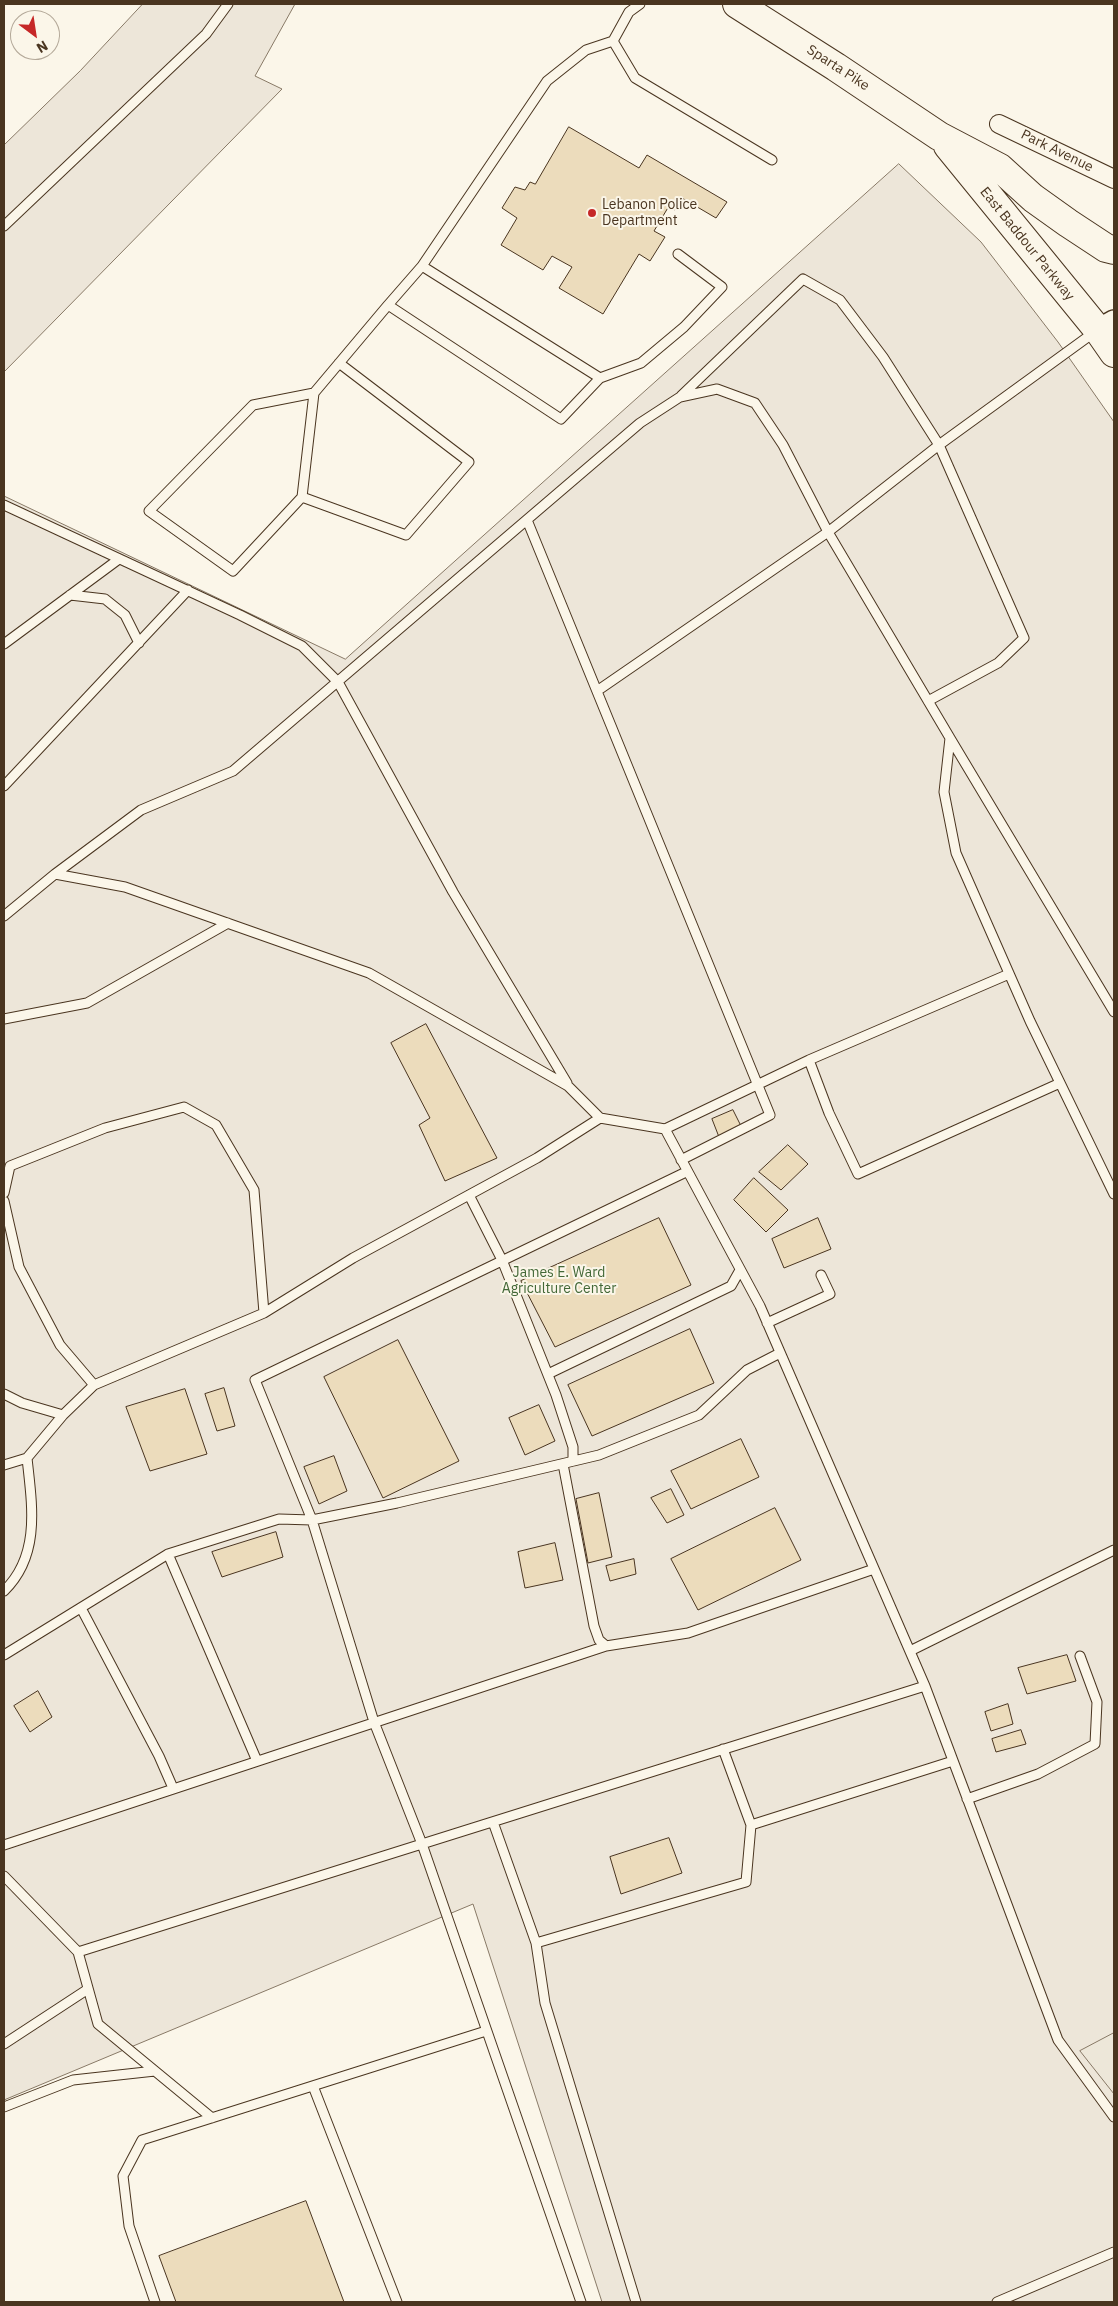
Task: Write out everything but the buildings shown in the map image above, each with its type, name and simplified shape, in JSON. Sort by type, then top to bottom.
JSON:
[{"type":"main road","name":"Sparta Pike","points":[[741,5],[939,136]]},
{"type":"main road","points":[[939,136],[1000,168],[1034,198],[1068,223],[1106,248],[1114,250]]},
{"type":"main road","name":"East Baddour Parkway","points":[[939,136],[1106,325],[1114,353]]},
{"type":"street","name":"Park Avenue","points":[[999,124],[1114,179]]},
{"type":"lane","points":[[4,226],[206,34],[228,4]]},
{"type":"lane","points":[[314,393],[254,405],[149,511],[233,571],[302,497],[314,393],[422,266],[547,81],[586,50],[613,41],[629,12],[640,4]]},
{"type":"lane","points":[[613,41],[635,78],[772,160]]},
{"type":"lane","points":[[388,305],[561,419],[600,378],[642,363],[684,326],[722,287],[678,254]]},
{"type":"lane","points":[[422,266],[600,378]]},
{"type":"lane","points":[[4,916],[55,874],[141,810],[233,771],[640,422],[680,396],[803,279],[840,300],[883,357],[939,445],[1024,638],[998,663],[928,701]]},
{"type":"lane","points":[[597,691],[828,532],[939,445],[1106,325]]},
{"type":"lane","points":[[302,497],[406,535],[469,462],[339,363]]},
{"type":"lane","points":[[680,396],[718,389],[755,403],[783,445],[828,532],[1114,1012]]},
{"type":"lane","points":[[4,505],[188,590],[302,646],[338,682],[453,892],[568,1086],[600,1118],[665,1129],[757,1083],[1009,974]]},
{"type":"lane","points":[[527,520],[770,1115],[681,1160]]},
{"type":"lane","points":[[4,644],[119,559]]},
{"type":"lane","points":[[4,786],[188,590]]},
{"type":"lane","points":[[70,595],[105,599],[125,615],[139,643]]},
{"type":"lane","points":[[950,738],[944,792],[956,853],[1009,974],[1060,1083],[1111,1179],[1114,1194]]},
{"type":"lane","points":[[55,874],[125,887],[369,973],[568,1086]]},
{"type":"lane","points":[[4,1019],[87,1003],[228,923]]},
{"type":"lane","points":[[809,1060],[858,1174],[1060,1083]]},
{"type":"lane","points":[[4,1193],[10,1166],[105,1128],[184,1107],[216,1125],[254,1190],[264,1313]]},
{"type":"lane","points":[[4,1465],[27,1458],[63,1415],[94,1385],[264,1313],[353,1258],[536,1158],[600,1118]]},
{"type":"lane","points":[[665,1129],[767,1323],[910,1651],[925,1686],[1058,2040],[1114,2118]]},
{"type":"lane","points":[[581,2302],[422,1844],[374,1722],[312,1520],[255,1380],[686,1172]]},
{"type":"lane","points":[[470,1195],[502,1260],[548,1374],[573,1447],[573,1461]]},
{"type":"lane","points":[[4,1201],[20,1267],[60,1344],[94,1385]]},
{"type":"lane","points":[[548,1374],[731,1286],[740,1270]]},
{"type":"lane","points":[[767,1323],[830,1294],[821,1275]]},
{"type":"lane","points":[[4,1655],[168,1554],[279,1519],[312,1520],[397,1503],[600,1455],[699,1415],[747,1370],[780,1353]]},
{"type":"lane","points":[[4,1394],[22,1403],[63,1415]]},
{"type":"lane","points":[[4,1591],[17,1578],[30,1547],[32,1505],[27,1458]]},
{"type":"lane","points":[[563,1464],[594,1626],[599,1640],[606,1646]]},
{"type":"lane","points":[[910,1651],[1114,1550]]},
{"type":"lane","points":[[168,1554],[257,1761]]},
{"type":"lane","points":[[4,1845],[606,1646],[688,1633],[874,1569]]},
{"type":"lane","points":[[81,1608],[174,1788]]},
{"type":"lane","points":[[967,1799],[1038,1774],[1094,1744],[1096,1702],[1080,1656]]},
{"type":"lane","points":[[78,1952],[925,1686]]},
{"type":"lane","points":[[536,1943],[746,1882],[750,1825],[723,1749]]},
{"type":"lane","points":[[750,1825],[953,1761]]},
{"type":"lane","points":[[493,1822],[536,1943],[546,2003],[636,2302]]},
{"type":"lane","points":[[4,1876],[78,1952],[98,2024],[212,2118]]},
{"type":"lane","points":[[4,2044],[88,1990]]},
{"type":"lane","points":[[155,2302],[129,2226],[124,2176],[142,2140],[486,2031]]},
{"type":"lane","points":[[4,2108],[74,2080],[155,2071]]},
{"type":"lane","points":[[313,2086],[397,2302]]},
{"type":"lane","points":[[997,2302],[1114,2252]]},
{"type":"green space","points":[[143,4],[295,4],[255,76],[282,89],[4,372],[4,145],[80,71]]},
{"type":"green space","name":"James E. Ward Agriculture Center","points":[[899,164],[981,242],[1058,342],[1114,422],[1114,2302],[602,2302],[473,1904],[4,2100],[4,496],[345,659]]},
{"type":"shaded area","points":[[1114,2033],[1114,2094],[1080,2051]]},
{"type":"place","name":"Lebanon Police Department","points":[[592,213]]}]
